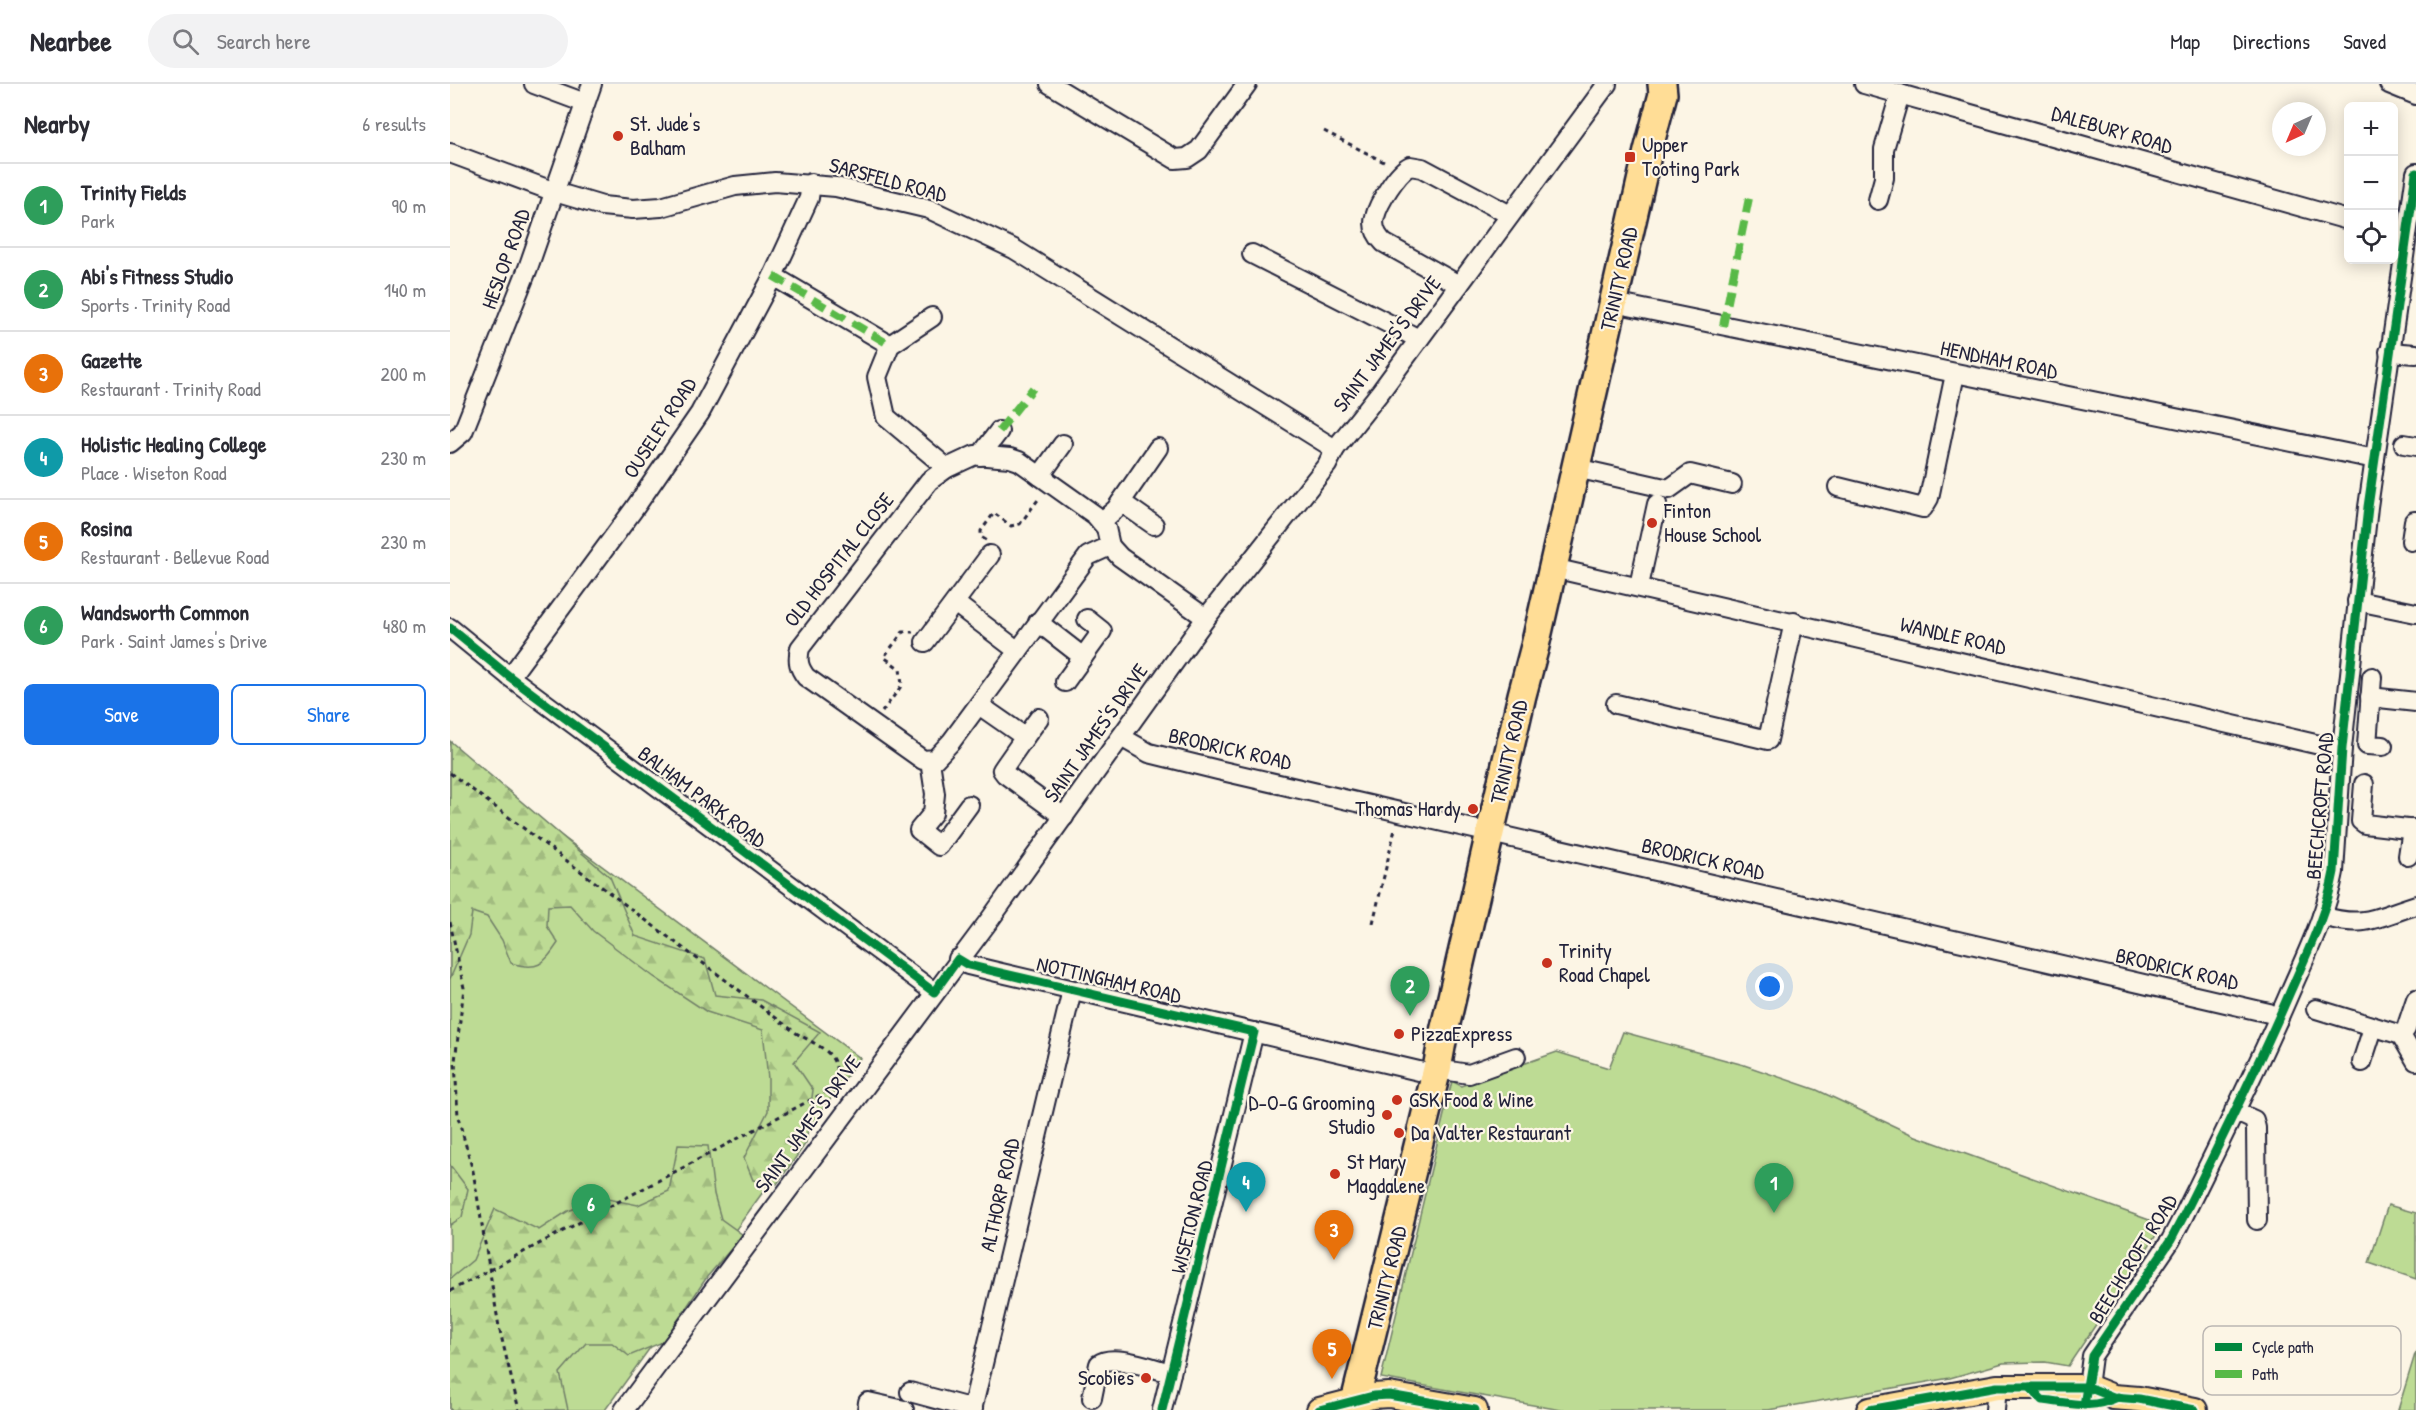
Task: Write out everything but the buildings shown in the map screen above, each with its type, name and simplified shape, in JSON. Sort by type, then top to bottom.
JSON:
[{"type":"highway","name":"TRINITY ROAD","points":[[1354,1406],[1437,1072],[1443,1036],[1665,87]]},
{"type":"main road","points":[[1869,1410],[2088,1387],[2138,1404],[2195,1410]]},
{"type":"main road","points":[[1319,1410],[1354,1406],[1377,1395],[1389,1395],[1475,1410]]},
{"type":"street","points":[[534,84],[585,103]]},
{"type":"street","name":"HESLOP ROAD","points":[[450,443],[463,432],[528,268],[592,84]]},
{"type":"street","points":[[1050,84],[1175,159],[1187,158],[1199,150],[1247,84]]},
{"type":"street","name":"SAINT JAMES'S DRIVE","points":[[624,1410],[1064,817],[1206,618],[1327,465],[1335,449],[1607,84]]},
{"type":"street","name":"DALEBURY ROAD","points":[[1864,84],[2344,218]]},
{"type":"street","points":[[2389,84],[2416,95]]},
{"type":"street","points":[[1878,200],[1884,178],[1884,149],[1900,94]]},
{"type":"street","name":"SARSFELD ROAD","points":[[450,153],[555,192],[602,206],[633,209],[660,207],[735,186],[775,182],[811,183],[836,187],[929,209],[1014,249],[1335,449]]},
{"type":"street","points":[[1459,285],[1384,243],[1378,237],[1375,216],[1401,172],[1410,166],[1422,168],[1510,215]]},
{"type":"street","name":"BEECHCROFT ROAD","points":[[2088,1387],[2092,1356],[2171,1240],[2279,1018],[2322,916],[2334,872],[2342,748],[2357,601],[2389,352],[2400,233],[2416,173]]},
{"type":"street","name":"OUSELEY ROAD","points":[[510,677],[634,509],[700,413],[773,276],[809,198],[811,183]]},
{"type":"street","points":[[1252,254],[1419,339]]},
{"type":"street","points":[[773,276],[890,345]]},
{"type":"street","name":"HENDHAM ROAD","points":[[1614,303],[2375,459]]},
{"type":"street","points":[[932,317],[890,345],[877,377],[886,417],[947,468]]},
{"type":"street","points":[[2389,352],[2416,354]]},
{"type":"street","points":[[1838,487],[1923,508],[1929,498],[1955,374]]},
{"type":"street","points":[[980,456],[999,431]]},
{"type":"street","points":[[1045,480],[1063,444]]},
{"type":"street","points":[[1158,448],[1120,502],[1101,522],[1106,528],[1110,546],[1120,557],[1206,618]]},
{"type":"street","name":"OLD HOSPITAL CLOSE","points":[[930,760],[916,758],[806,677],[798,663],[800,648],[928,482],[947,468],[975,455],[1019,461],[1101,522]]},
{"type":"street","points":[[1576,468],[1669,489],[1690,474],[1732,484]]},
{"type":"street","points":[[1120,502],[1154,525]]},
{"type":"street","points":[[1639,586],[1657,504]]},
{"type":"street","points":[[2411,541],[2414,521],[2416,521]]},
{"type":"street","points":[[969,805],[939,846],[919,830],[933,813],[935,794],[930,760],[940,756],[1088,556],[1110,546]]},
{"type":"street","points":[[925,642],[990,555]]},
{"type":"street","name":"WANDLE ROAD","points":[[1553,568],[1639,586],[2324,746],[2342,748]]},
{"type":"street","points":[[2357,601],[2416,613]]},
{"type":"street","points":[[954,603],[1018,651]]},
{"type":"street","points":[[1065,682],[1102,631],[1087,619]]},
{"type":"street","points":[[1038,622],[1083,657]]},
{"type":"street","points":[[1616,704],[1768,740],[1794,622]]},
{"type":"street","name":"BALHAM PARK ROAD","points":[[450,628],[510,677],[934,992]]},
{"type":"street","points":[[2373,677],[2367,745],[2383,746]]},
{"type":"street","points":[[2370,697],[2408,702]]},
{"type":"street","points":[[979,705],[1025,737]]},
{"type":"street","points":[[1039,718],[1002,770],[1064,817]]},
{"type":"street","name":"BRODRICK ROAD","points":[[1121,737],[1149,753],[2269,1013],[2279,1018]]},
{"type":"street","points":[[2364,784],[2361,821],[2365,824],[2414,829],[2408,856]]},
{"type":"street","points":[[2322,916],[2347,922],[2368,922],[2416,905]]},
{"type":"street","name":"NOTTINGHAM ROAD","points":[[958,959],[968,965],[1072,990],[1437,1072],[1469,1074],[1516,1057]]},
{"type":"street","name":"ALTHORP ROAD","points":[[973,1409],[1072,990]]},
{"type":"street","points":[[2401,1035],[2406,1029],[2416,999]]},
{"type":"street","points":[[2316,1010],[2401,1035],[2416,1061]]},
{"type":"street","points":[[2362,1062],[2373,1028]]},
{"type":"street","name":"WISETON ROAD","points":[[1162,1410],[1254,1032]]},
{"type":"street","points":[[2234,1111],[2254,1120],[2256,1128],[2257,1220]]},
{"type":"street","points":[[1092,1398],[1099,1364],[1103,1360],[1110,1359],[1171,1373]]},
{"type":"street","points":[[910,1392],[973,1409]]},
{"type":"street","points":[[867,1410],[868,1402],[904,1410]]},
{"type":"path","points":[[1324,131],[1401,172]]},
{"type":"path","points":[[990,555],[995,555],[999,550],[981,537],[981,531],[994,513],[1011,526],[1020,524],[1045,480]]},
{"type":"path","points":[[872,725],[902,685],[900,669],[884,657],[903,632],[913,632],[925,642]]},
{"type":"path","points":[[450,773],[796,1033],[830,1052],[838,1071],[837,1086]]},
{"type":"path","points":[[1373,923],[1400,813]]},
{"type":"path","points":[[450,922],[464,988],[455,1061],[458,1117],[473,1172],[499,1327],[519,1410]]},
{"type":"path","points":[[450,1291],[837,1086],[853,1082]]},
{"type":"green space","points":[[450,741],[610,877],[635,936],[705,959],[715,995],[761,1000],[820,1032],[794,1062],[813,1090],[806,1143],[777,1184],[753,1180],[744,1158],[768,1111],[768,1079],[763,1030],[707,1012],[654,977],[593,931],[570,905],[548,906],[547,926],[558,943],[544,961],[534,966],[511,963],[502,940],[487,917],[472,912],[469,935],[450,979]]},
{"type":"green space","points":[[450,753],[860,1058],[605,1410],[450,1410]]},
{"type":"green space","points":[[1623,1032],[1744,1065],[1817,1090],[1913,1135],[2163,1225],[2068,1366],[2045,1362],[2003,1363],[1950,1378],[1768,1410],[1561,1410],[1381,1378],[1452,1081],[1461,1086],[1557,1052],[1609,1068]]},
{"type":"green space","points":[[678,1145],[708,1146],[714,1194],[721,1219],[743,1235],[707,1277],[663,1342],[629,1356],[612,1343],[586,1343],[560,1373],[568,1410],[450,1410],[450,1279],[473,1260],[495,1209],[539,1230],[568,1211],[603,1198],[638,1205],[669,1191]]},
{"type":"green space","points":[[450,1165],[468,1189],[462,1217],[450,1225]]},
{"type":"green space","points":[[2388,1205],[2416,1213],[2416,1279],[2369,1263]]},
{"type":"green space","points":[[2416,1351],[2416,1410],[2398,1410]]},
{"type":"marked path","points":[[1723,326],[1749,198]]},
{"type":"marked path","points":[[773,276],[890,345]]},
{"type":"marked path","points":[[999,431],[1033,388]]},
{"type":"cycle path","points":[[2084,1405],[2092,1356],[2171,1240],[2182,1219],[2277,1021],[2315,934],[2331,888],[2342,748],[2368,507],[2416,173]]},
{"type":"cycle path","points":[[450,628],[510,677],[934,992],[958,959],[968,965],[1254,1032],[1162,1410]]},
{"type":"cycle path","points":[[1869,1410],[1997,1387],[2088,1387],[2113,1397],[2139,1399],[2195,1410]]},
{"type":"cycle path","points":[[2030,1387],[2042,1400],[2072,1404],[2099,1403],[2118,1397]]},
{"type":"cycle path","points":[[1319,1410],[1373,1396],[1389,1395],[1475,1410]]},
{"type":"place","name":"St. Jude's Balham","points":[[618,136]]},
{"type":"place","name":"Upper Tooting Park","points":[[1630,157]]},
{"type":"place","name":"Finton House School","points":[[1652,523]]},
{"type":"place","name":"Thomas Hardy","points":[[1473,809]]},
{"type":"place","name":"Trinity Road Chapel","points":[[1547,963]]},
{"type":"place","name":"Abi's Fitness Studio","points":[[1410,1016]]},
{"type":"place","name":"PizzaExpress","points":[[1399,1034]]},
{"type":"place","name":"GSK Food & Wine","points":[[1397,1100]]},
{"type":"place","name":"D-O-G Grooming Studio","points":[[1387,1115]]},
{"type":"place","name":"Da Valter Restaurant","points":[[1399,1133]]},
{"type":"place","name":"St Mary Magdalene","points":[[1335,1174]]},
{"type":"place","name":"Holistic Healing College","points":[[1246,1212]]},
{"type":"place","name":"Trinity Fields","points":[[1774,1213]]},
{"type":"place","name":"Wandsworth Common","points":[[591,1234]]},
{"type":"place","name":"Gazette","points":[[1334,1260]]},
{"type":"place","name":"Scobies","points":[[1146,1378]]},
{"type":"place","name":"Rosina","points":[[1332,1379]]}]
